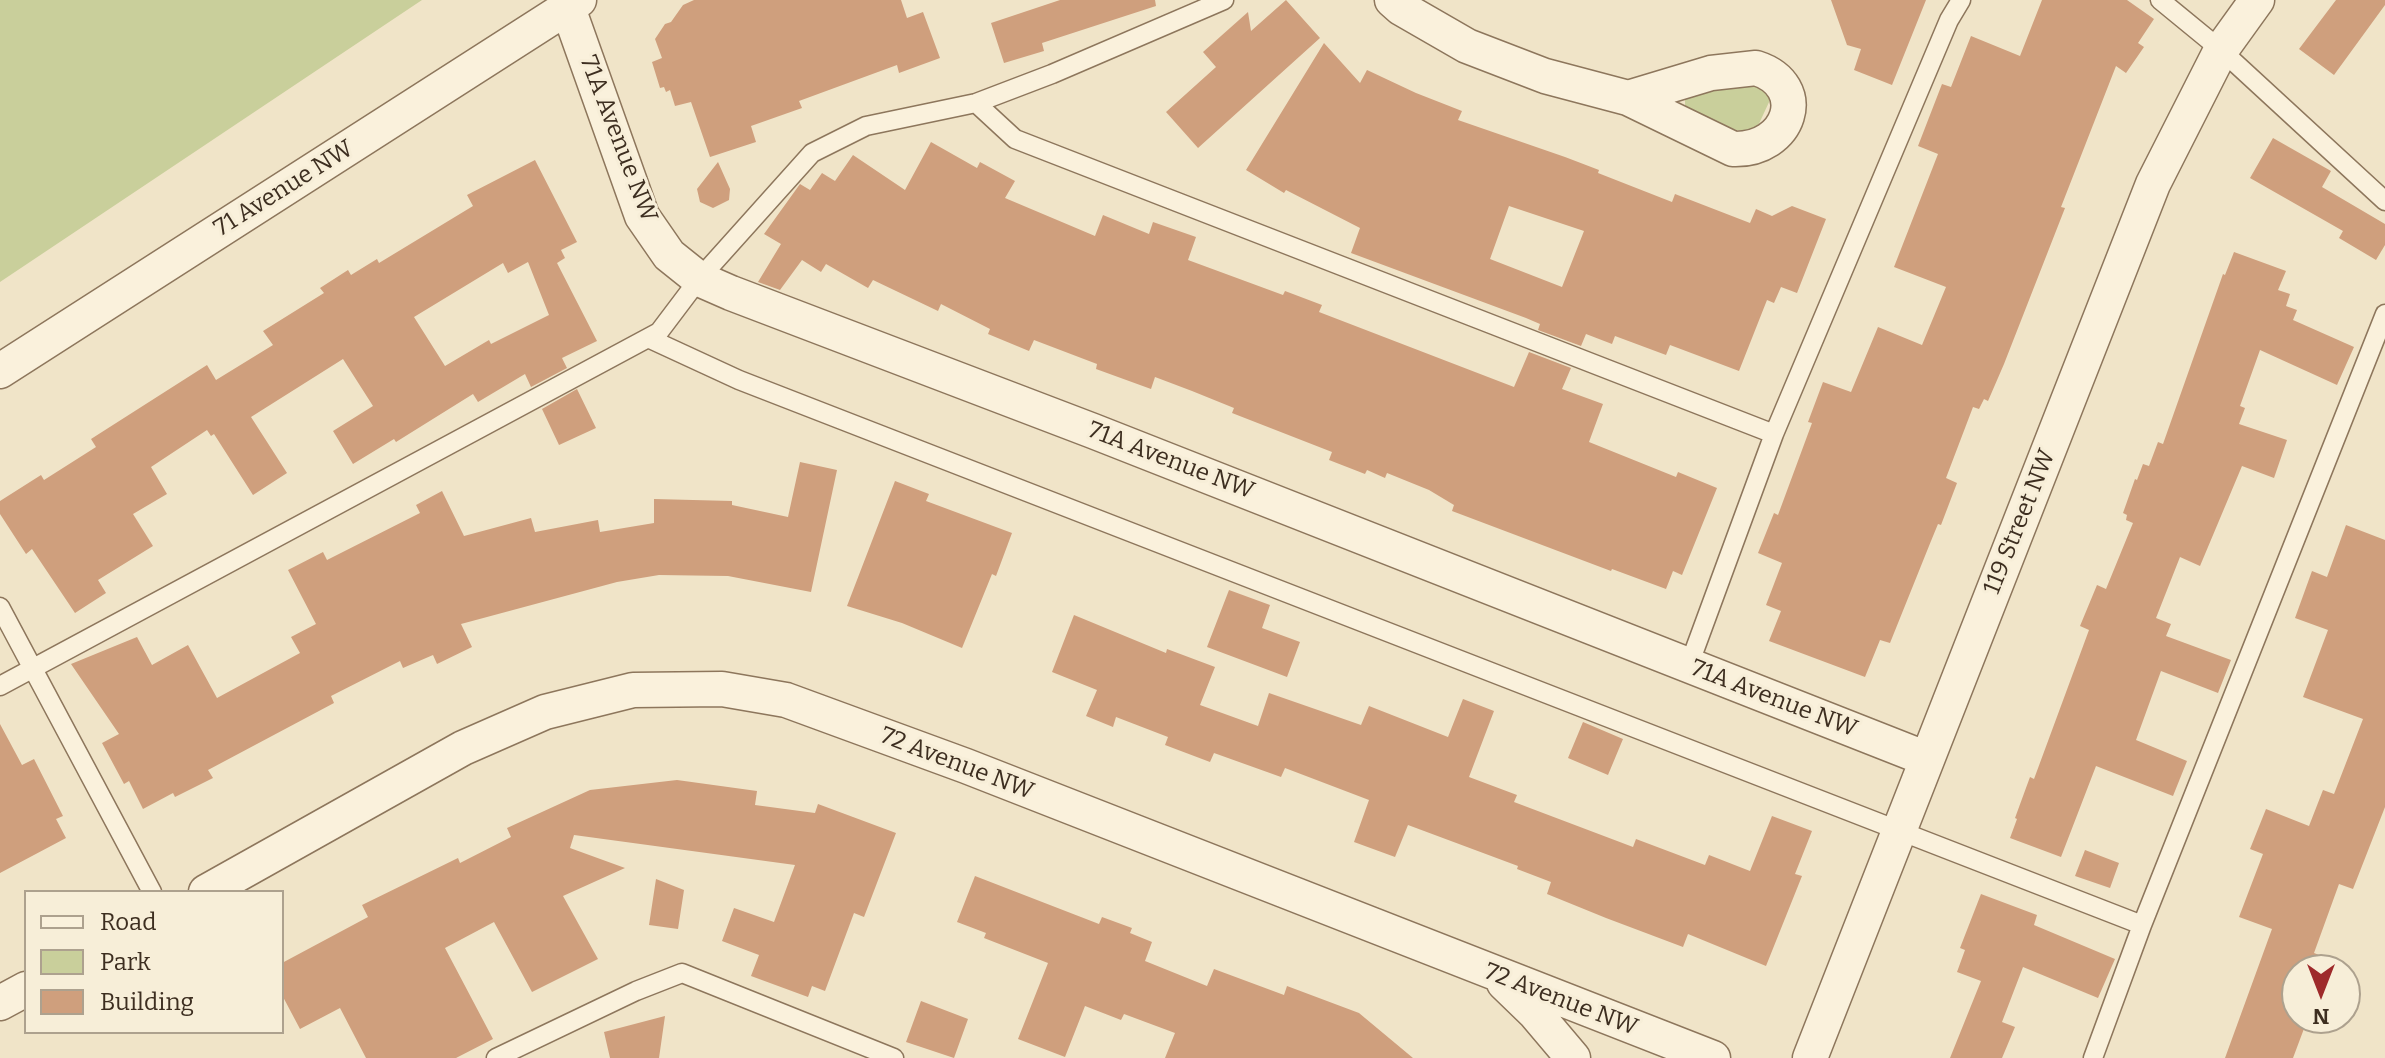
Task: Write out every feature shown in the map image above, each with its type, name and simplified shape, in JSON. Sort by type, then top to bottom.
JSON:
[{"type":"street","points":[[1392,0],[1467,46],[1545,76],[1628,98]]},
{"type":"street","name":"119 Street NW","points":[[1810,1058],[2153,184],[2221,50],[2257,0]]},
{"type":"street","name":"71A Avenue NW","points":[[574,4],[642,216],[669,255],[699,279],[1927,759]]},
{"type":"street","name":"71 Avenue NW","points":[[0,371],[574,4]]},
{"type":"street","name":"72 Avenue NW","points":[[210,890],[463,748],[545,712],[633,690],[722,689],[786,700],[966,766],[1713,1058]]},
{"type":"street","points":[[1495,975],[1535,1013],[1573,1058]]},
{"type":"street","points":[[0,1003],[24,990]]},
{"type":"lane","points":[[0,686],[659,332],[699,279],[812,153],[866,126],[976,103],[1224,0]]},
{"type":"lane","points":[[1689,665],[1774,434],[1949,20],[1961,0]]},
{"type":"lane","points":[[2160,0],[2221,50],[2385,201]]},
{"type":"lane","points":[[976,103],[1015,139],[1774,434]]},
{"type":"lane","points":[[2093,1058],[2142,925],[2385,314]]},
{"type":"lane","points":[[648,338],[739,380],[2142,925]]},
{"type":"lane","points":[[0,607],[151,890]]},
{"type":"lane","points":[[496,1058],[636,991],[682,973],[894,1058]]},
{"type":"green space","points":[[0,0],[422,0],[0,282]]},
{"type":"green space","points":[[1739,79],[1768,90],[1770,100],[1757,128],[1730,129],[1685,109],[1685,98]]},
{"type":"building","points":[[694,0],[901,0],[907,18],[923,12],[940,58],[899,73],[897,65],[799,101],[802,108],[751,126],[756,142],[710,157],[691,102],[675,106],[670,90],[666,92],[664,87],[660,88],[652,62],[662,58],[655,39],[665,24],[671,22],[683,5]]},
{"type":"building","points":[[1060,0],[1155,0],[1156,6],[1042,43],[1044,51],[1004,63],[991,23]]},
{"type":"building","points":[[1286,0],[1320,38],[1198,148],[1166,112],[1216,67],[1203,52],[1248,12],[1251,31]]},
{"type":"building","points":[[1831,0],[1926,0],[1892,85],[1854,70],[1861,49],[1847,45]]},
{"type":"building","points":[[2042,0],[2127,0],[2154,19],[2138,43],[2144,47],[2126,73],[2116,66],[2004,364],[1988,401],[1984,399],[1979,409],[1973,407],[1946,478],[1957,483],[1941,525],[1938,524],[1890,643],[1880,640],[1865,677],[1769,641],[1781,611],[1766,605],[1782,563],[1758,553],[1774,513],[1778,515],[1812,423],[1808,422],[1823,382],[1851,392],[1878,327],[1922,345],[1946,287],[1894,267],[1938,154],[1918,146],[1942,84],[1951,87],[1971,36],[2020,56]]},
{"type":"building","points":[[2336,0],[2385,0],[2385,5],[2334,75],[2299,49]]},
{"type":"building","points":[[1324,43],[1360,83],[1367,70],[1462,111],[1458,120],[1599,170],[1598,173],[1672,202],[1675,194],[1750,223],[1756,209],[1772,216],[1792,206],[1826,219],[1797,293],[1781,287],[1774,303],[1767,300],[1739,371],[1670,345],[1666,355],[1615,336],[1612,344],[1586,334],[1581,346],[1538,330],[1540,324],[1526,318],[1351,253],[1360,228],[1286,190],[1284,193],[1246,170]],"holes":[[[1509,206],[1584,231],[1562,287],[1490,259]]]},
{"type":"building","points":[[2273,138],[2331,171],[2322,187],[2385,224],[2385,245],[2376,260],[2339,238],[2343,231],[2250,178]]},
{"type":"building","points":[[931,142],[977,168],[980,162],[1015,181],[1005,198],[1095,236],[1103,215],[1149,234],[1153,222],[1196,237],[1188,260],[1283,295],[1285,291],[1322,305],[1319,312],[1514,387],[1529,352],[1571,368],[1562,389],[1603,404],[1589,442],[1676,477],[1678,472],[1717,488],[1682,575],[1673,571],[1666,589],[1611,571],[1452,511],[1454,505],[1429,490],[1387,473],[1385,478],[1367,470],[1365,474],[1329,460],[1332,452],[1232,413],[1234,408],[1192,391],[1155,377],[1151,389],[1096,369],[1097,364],[1034,340],[1029,351],[988,334],[990,329],[941,304],[938,311],[873,280],[868,288],[826,264],[821,272],[802,260],[780,290],[758,282],[781,244],[764,234],[800,184],[810,190],[822,173],[835,181],[853,155],[905,190]]},
{"type":"building","points":[[535,160],[577,242],[561,250],[565,258],[557,263],[597,341],[562,358],[567,368],[531,387],[525,374],[478,402],[473,394],[396,442],[394,439],[353,464],[333,431],[373,406],[343,359],[251,417],[287,473],[253,495],[214,434],[211,436],[207,430],[151,467],[167,494],[133,514],[153,546],[98,580],[106,593],[75,613],[32,549],[26,554],[0,514],[0,501],[41,475],[44,480],[96,447],[91,439],[207,365],[216,380],[273,345],[263,331],[324,293],[320,288],[348,270],[351,275],[377,259],[379,263],[473,206],[467,195]],"holes":[[[528,262],[549,315],[491,344],[489,340],[445,366],[414,317],[503,263],[508,273]]]},
{"type":"building","points":[[718,162],[730,189],[729,200],[713,208],[700,202],[697,189]]},
{"type":"building","points":[[2234,252],[2286,271],[2278,290],[2290,294],[2286,306],[2297,310],[2293,320],[2354,347],[2337,385],[2260,350],[2240,406],[2245,408],[2239,424],[2287,440],[2274,478],[2242,466],[2200,566],[2180,557],[2156,618],[2171,624],[2166,636],[2231,660],[2218,693],[2161,671],[2136,740],[2187,761],[2173,796],[2096,766],[2061,857],[2010,838],[2015,818],[2030,777],[2034,779],[2089,630],[2080,626],[2097,585],[2106,589],[2133,523],[2126,520],[2127,515],[2123,513],[2135,479],[2143,464],[2149,466],[2158,442],[2163,444],[2223,274]]},
{"type":"building","points":[[577,389],[596,428],[559,445],[542,409]]},
{"type":"building","points":[[800,462],[837,470],[811,592],[728,576],[659,575],[617,582],[461,624],[472,647],[437,664],[433,655],[403,668],[400,661],[331,696],[334,703],[208,770],[213,778],[175,797],[173,793],[143,809],[129,781],[124,784],[102,743],[119,734],[71,664],[137,637],[152,665],[188,645],[217,698],[300,653],[291,637],[316,624],[288,570],[323,552],[327,560],[420,513],[416,505],[442,491],[464,536],[531,518],[535,532],[598,520],[600,532],[654,523],[654,499],[732,501],[732,505],[788,517]]},
{"type":"building","points":[[895,481],[929,494],[926,501],[1012,533],[996,576],[992,574],[962,648],[902,623],[847,606]]},
{"type":"building","points":[[2346,525],[2385,540],[2385,807],[2353,889],[2339,884],[2314,953],[2316,954],[2281,954],[2281,1034],[2302,1034],[2293,1058],[2225,1058],[2272,929],[2239,917],[2263,854],[2250,849],[2266,809],[2309,826],[2323,790],[2334,794],[2363,719],[2303,697],[2328,630],[2295,618],[2312,571],[2327,577]]},
{"type":"building","points":[[1229,590],[1270,605],[1262,628],[1300,642],[1287,677],[1207,647]]},
{"type":"building","points":[[1074,615],[1166,653],[1167,649],[1215,667],[1200,705],[1258,726],[1269,693],[1361,725],[1369,706],[1448,737],[1463,699],[1494,711],[1469,777],[1517,795],[1514,802],[1633,847],[1636,839],[1705,865],[1709,855],[1750,871],[1772,816],[1812,831],[1795,874],[1802,876],[1766,966],[1688,934],[1683,947],[1606,918],[1547,894],[1551,882],[1517,869],[1518,866],[1408,825],[1395,857],[1354,842],[1369,800],[1285,768],[1281,777],[1214,753],[1210,762],[1165,745],[1168,737],[1116,717],[1113,727],[1086,716],[1097,690],[1052,672]]},
{"type":"building","points":[[1583,722],[1623,739],[1608,775],[1568,758]]},
{"type":"building","points":[[0,724],[22,765],[34,759],[63,816],[56,819],[66,838],[0,873]]},
{"type":"building","points":[[677,780],[757,791],[755,805],[815,813],[818,804],[896,833],[864,917],[854,913],[825,991],[812,986],[808,997],[751,976],[759,955],[722,941],[734,908],[774,922],[795,865],[574,835],[570,848],[625,868],[563,896],[598,959],[532,992],[494,922],[445,948],[493,1039],[456,1058],[366,1058],[340,1008],[300,1029],[284,999],[284,962],[368,917],[362,905],[458,858],[460,863],[511,837],[507,828],[590,790]]},
{"type":"building","points":[[2085,850],[2119,863],[2110,888],[2075,876]]},
{"type":"building","points":[[975,876],[1099,924],[1102,917],[1132,928],[1130,933],[1152,942],[1145,961],[1207,986],[1214,969],[1284,995],[1287,986],[1359,1013],[1413,1058],[1165,1058],[1175,1033],[1124,1014],[1121,1020],[1085,1006],[1065,1057],[1018,1039],[1048,963],[984,938],[986,933],[957,922]]},
{"type":"building","points":[[656,879],[684,890],[678,929],[649,925]]},
{"type":"building","points":[[1981,894],[2037,915],[2034,925],[2115,959],[2098,998],[2023,967],[2002,1022],[2015,1027],[2002,1058],[1950,1058],[1981,981],[1957,972],[1965,950],[1960,948]]},
{"type":"building","points":[[921,1001],[968,1019],[954,1058],[906,1042]]},
{"type":"building","points":[[665,1016],[659,1058],[610,1058],[604,1032]]}]
